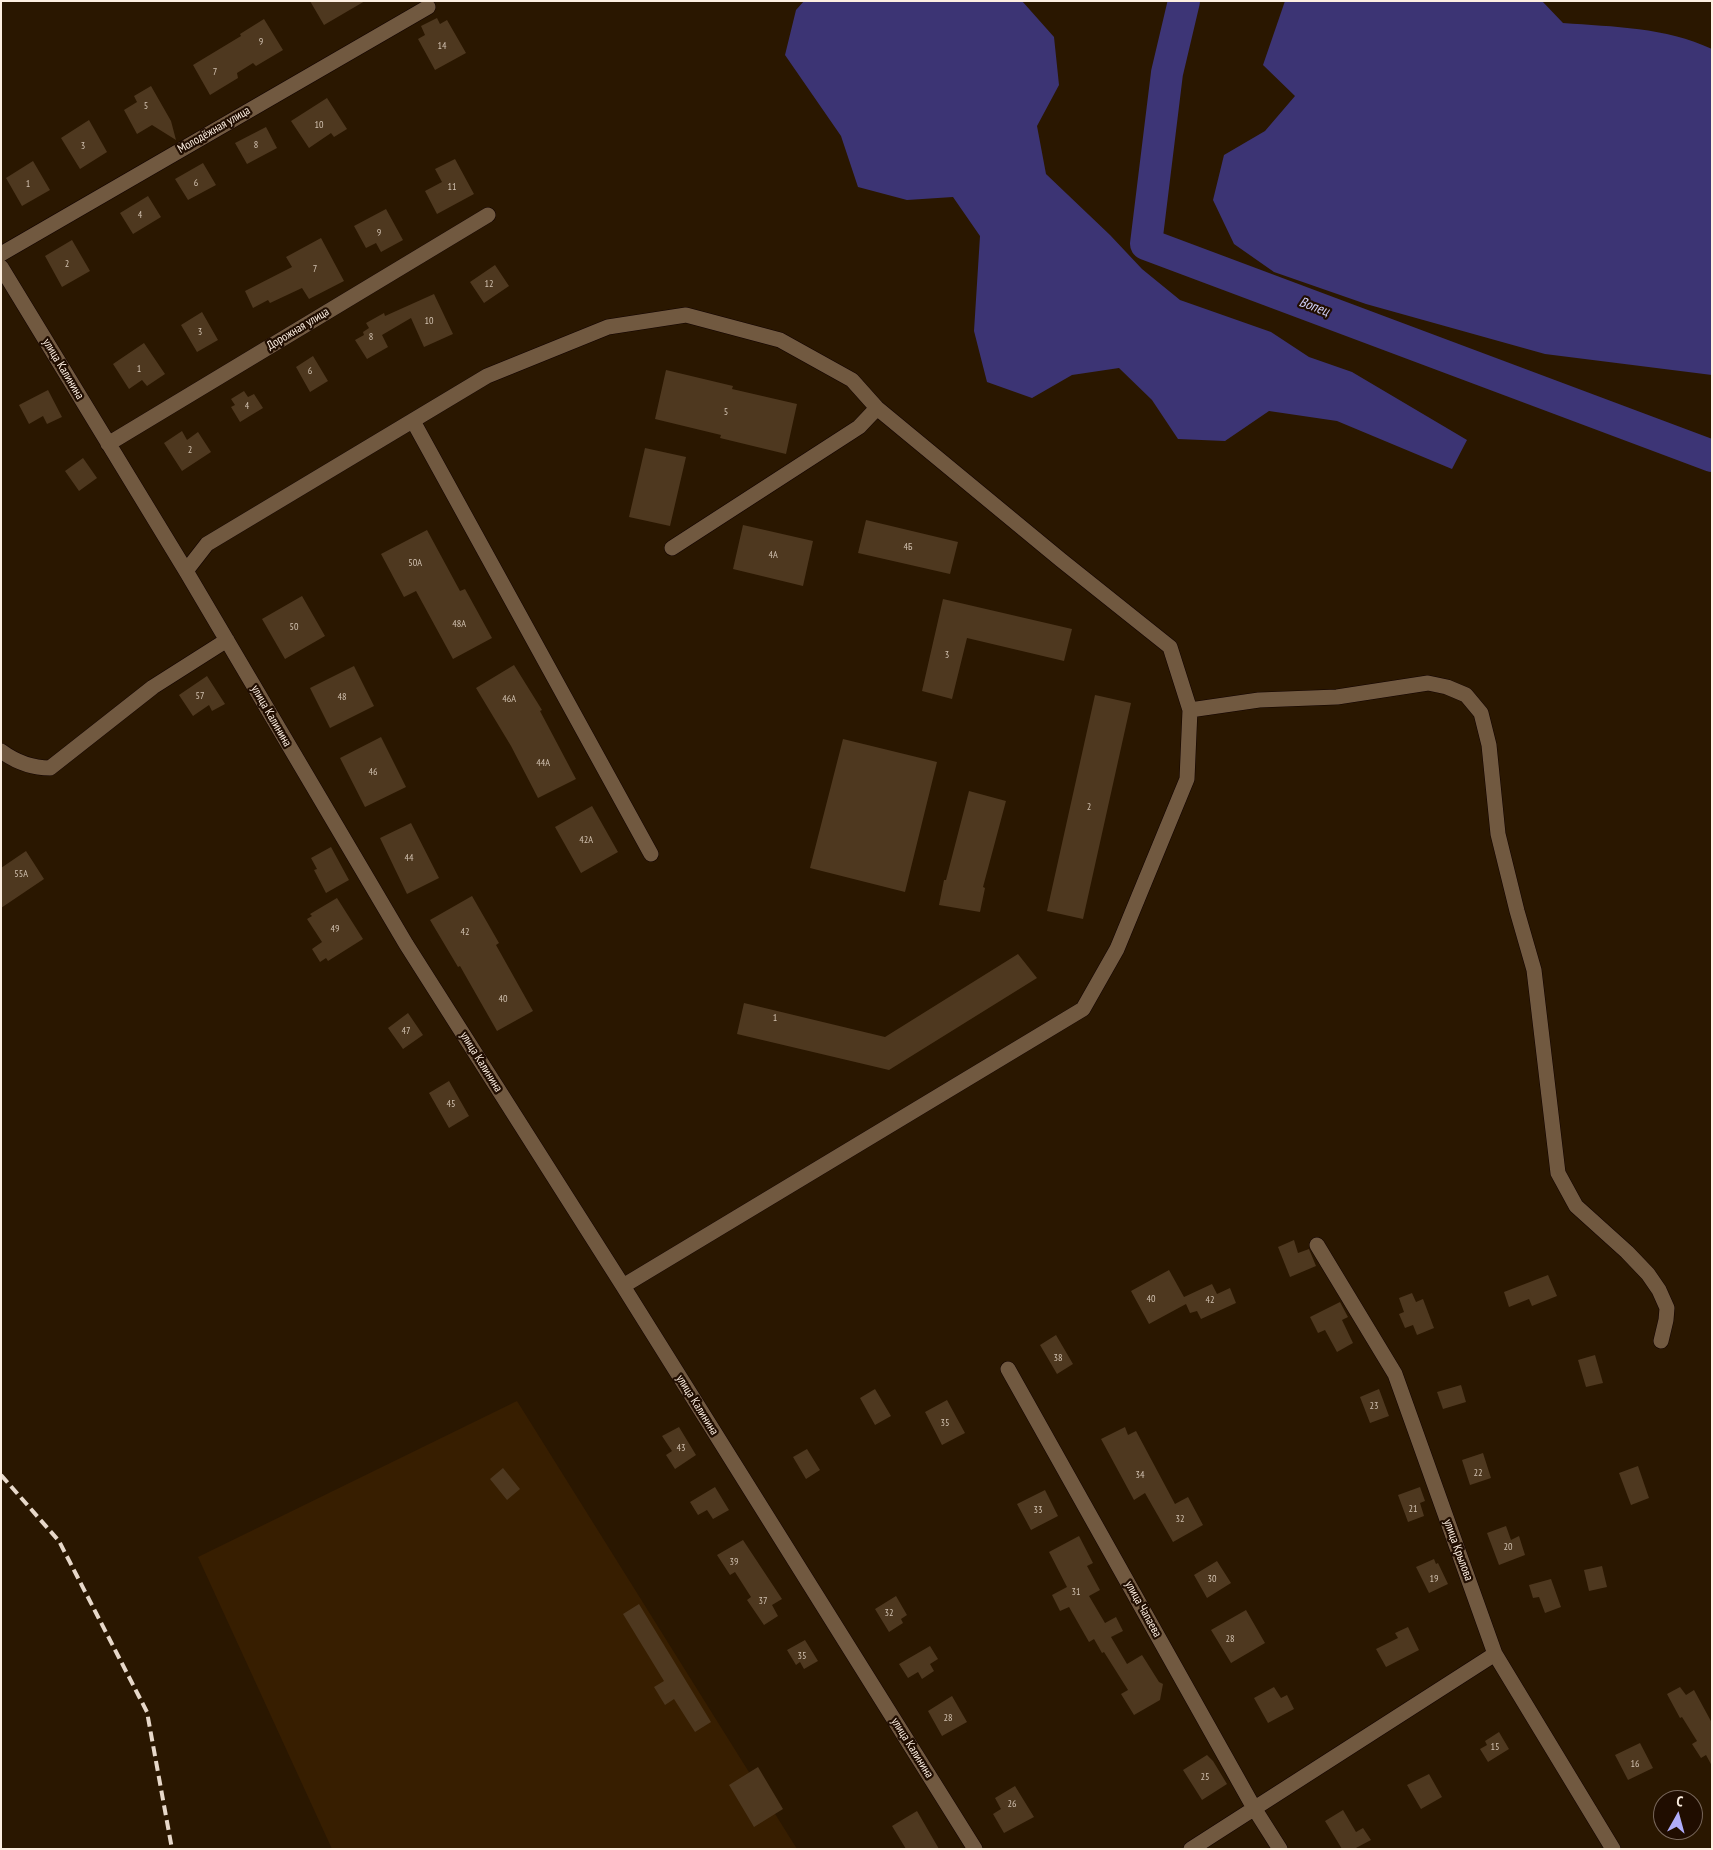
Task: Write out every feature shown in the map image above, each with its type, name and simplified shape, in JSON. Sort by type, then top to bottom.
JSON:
[{"type":"street","name":"Молодёжная улица","points":[[1,254],[428,7]]},
{"type":"street","name":"Дорожная улица","points":[[108,444],[488,215]]},
{"type":"street","name":"улица Калинина","points":[[1,268],[186,571],[406,944],[623,1286],[975,1849]]},
{"type":"street","points":[[186,571],[207,544],[487,376],[608,327],[686,314],[780,340],[852,380],[877,408],[1170,647],[1190,710],[1187,779],[1117,949],[1083,1010],[623,1286]]},
{"type":"street","points":[[672,548],[859,427],[877,408]]},
{"type":"street","points":[[412,421],[651,854]]},
{"type":"street","points":[[1,751],[13,760],[38,768],[50,768],[153,687],[227,640]]},
{"type":"street","points":[[1190,710],[1259,700],[1337,697],[1428,683],[1448,686],[1466,695],[1482,714],[1489,745],[1498,834],[1534,970],[1558,1173],[1576,1206],[1627,1252],[1659,1290],[1667,1308],[1661,1341]]},
{"type":"street","name":"улица Крылова","points":[[1317,1244],[1395,1374],[1495,1654],[1613,1849]]},
{"type":"street","name":"улица Чапаева","points":[[1008,1369],[1254,1808],[1280,1849]]},
{"type":"street","points":[[1191,1849],[1495,1654]]},
{"type":"shaded area","points":[[804,1],[1022,1],[1054,37],[1059,85],[1037,126],[1046,174],[1110,235],[1142,269],[1180,300],[1271,332],[1309,357],[1352,372],[1467,440],[1452,469],[1337,421],[1269,411],[1225,441],[1178,439],[1152,400],[1119,368],[1072,375],[1032,398],[987,382],[974,331],[980,236],[953,197],[907,200],[858,187],[841,136],[785,55],[796,10]]},
{"type":"shaded area","points":[[1285,1],[1542,1],[1563,23],[1658,32],[1676,36],[1712,49],[1712,375],[1545,354],[1366,304],[1274,272],[1234,244],[1213,200],[1224,155],[1265,131],[1295,96],[1263,65]]},
{"type":"shaded area","points":[[517,1401],[797,1849],[332,1849],[198,1557]]},
{"type":"building","points":[[310,1],[365,1],[324,25]]},
{"type":"building","points":[[437,18],[440,24],[447,20],[466,53],[435,70],[418,39],[425,35],[421,26]]},
{"type":"building","points":[[264,19],[283,50],[256,66],[253,63],[237,73],[238,78],[210,95],[193,65],[241,36],[240,34]]},
{"type":"building","points":[[151,86],[171,121],[176,140],[152,125],[137,134],[124,110],[137,102],[134,96]]},
{"type":"building","points":[[327,98],[347,129],[334,137],[331,133],[309,148],[291,121]]},
{"type":"building","points":[[89,120],[107,152],[80,169],[61,138]]},
{"type":"building","points":[[266,127],[277,148],[247,164],[235,143]]},
{"type":"building","points":[[455,159],[474,194],[437,214],[425,191],[442,182],[435,169]]},
{"type":"building","points":[[33,161],[50,190],[22,206],[6,178]]},
{"type":"building","points":[[203,163],[216,185],[188,200],[175,179]]},
{"type":"building","points":[[148,196],[161,217],[133,234],[120,213]]},
{"type":"building","points":[[386,209],[403,240],[381,252],[376,243],[366,248],[354,226]]},
{"type":"building","points":[[321,238],[344,281],[309,299],[302,288],[270,303],[268,300],[253,308],[245,291],[292,267],[286,257]]},
{"type":"building","points":[[72,240],[90,271],[62,287],[45,256]]},
{"type":"building","points":[[495,265],[509,286],[484,303],[470,282]]},
{"type":"building","points":[[434,294],[453,334],[424,347],[411,318],[382,335],[388,347],[367,359],[355,340],[364,335],[363,332],[369,328],[366,323],[384,313],[385,316]]},
{"type":"building","points":[[202,312],[218,340],[197,352],[181,325]]},
{"type":"building","points":[[144,343],[165,374],[147,386],[142,380],[129,389],[113,364]]},
{"type":"building","points":[[313,356],[328,381],[310,392],[296,367]]},
{"type":"building","points":[[666,370],[733,386],[732,389],[797,404],[786,454],[720,438],[721,435],[655,419]]},
{"type":"building","points":[[48,390],[62,417],[47,424],[43,416],[29,424],[19,405]]},
{"type":"building","points":[[244,391],[248,397],[254,394],[263,408],[240,422],[231,407],[235,405],[231,399]]},
{"type":"building","points":[[182,431],[187,440],[198,432],[211,452],[182,471],[164,443]]},
{"type":"building","points":[[645,448],[686,457],[670,526],[629,517]]},
{"type":"building","points":[[83,458],[97,478],[79,491],[65,471]]},
{"type":"building","points":[[866,520],[958,542],[950,574],[858,553]]},
{"type":"building","points":[[743,525],[813,541],[803,586],[733,569]]},
{"type":"building","points":[[427,530],[460,591],[465,589],[492,638],[453,659],[416,591],[404,597],[381,554]]},
{"type":"building","points":[[302,596],[325,636],[285,659],[262,619]]},
{"type":"building","points":[[943,599],[1072,629],[1064,661],[967,638],[952,699],[922,691]]},
{"type":"building","points":[[514,665],[542,710],[540,711],[576,779],[538,798],[511,746],[476,688]]},
{"type":"building","points":[[354,666],[374,706],[330,728],[310,688]]},
{"type":"building","points":[[207,676],[225,704],[212,711],[209,705],[193,716],[179,695]]},
{"type":"building","points":[[1095,695],[1131,703],[1083,919],[1047,911]]},
{"type":"building","points":[[381,737],[406,787],[365,807],[340,758]]},
{"type":"building","points":[[843,739],[937,762],[905,892],[810,868]]},
{"type":"building","points":[[969,791],[1006,801],[983,887],[985,888],[980,912],[939,905],[944,880],[946,880]]},
{"type":"building","points":[[592,806],[618,852],[581,873],[555,827]]},
{"type":"building","points":[[411,823],[439,878],[407,894],[380,838]]},
{"type":"building","points":[[331,847],[349,880],[326,893],[314,870],[317,869],[311,858]]},
{"type":"building","points":[[26,851],[44,879],[1,908],[1,868]]},
{"type":"building","points":[[472,896],[499,943],[496,945],[533,1011],[497,1031],[460,966],[458,967],[430,920]]},
{"type":"building","points":[[337,898],[363,939],[328,961],[326,958],[320,962],[312,949],[322,942],[307,919],[312,916],[310,914]]},
{"type":"building","points":[[1018,954],[1037,978],[889,1070],[737,1034],[744,1003],[885,1037]]},
{"type":"building","points":[[408,1013],[423,1035],[403,1049],[388,1028]]},
{"type":"building","points":[[449,1081],[469,1116],[449,1128],[429,1093]]},
{"type":"building","points":[[1294,1240],[1298,1253],[1309,1249],[1316,1266],[1290,1277],[1278,1247]]},
{"type":"building","points":[[1169,1270],[1184,1297],[1212,1284],[1217,1294],[1230,1288],[1236,1303],[1201,1319],[1197,1311],[1190,1313],[1186,1304],[1149,1324],[1131,1291]]},
{"type":"building","points":[[1548,1275],[1557,1296],[1532,1306],[1529,1299],[1509,1307],[1504,1292]]},
{"type":"building","points":[[1412,1293],[1416,1302],[1423,1299],[1434,1328],[1417,1335],[1413,1325],[1405,1328],[1399,1314],[1404,1312],[1399,1298]]},
{"type":"building","points":[[1340,1302],[1348,1317],[1342,1320],[1353,1343],[1337,1352],[1325,1330],[1318,1333],[1310,1317]]},
{"type":"building","points":[[1056,1335],[1073,1364],[1057,1374],[1040,1345]]},
{"type":"building","points":[[1595,1355],[1603,1383],[1586,1387],[1578,1360]]},
{"type":"building","points":[[1461,1385],[1466,1402],[1443,1409],[1437,1392]]},
{"type":"building","points":[[875,1389],[891,1416],[875,1425],[860,1398]]},
{"type":"building","points":[[1379,1389],[1389,1416],[1370,1423],[1360,1397]]},
{"type":"building","points":[[947,1400],[965,1433],[942,1445],[925,1412]]},
{"type":"building","points":[[679,1427],[696,1455],[675,1469],[666,1455],[672,1451],[662,1436]]},
{"type":"building","points":[[1125,1427],[1128,1435],[1136,1431],[1175,1504],[1188,1497],[1203,1525],[1173,1542],[1145,1493],[1134,1500],[1101,1439]]},
{"type":"building","points":[[807,1449],[820,1470],[806,1479],[793,1457]]},
{"type":"building","points":[[1483,1453],[1491,1478],[1470,1485],[1462,1460]]},
{"type":"building","points":[[1638,1466],[1649,1498],[1631,1505],[1619,1473]]},
{"type":"building","points":[[503,1468],[520,1489],[507,1500],[490,1479]]},
{"type":"building","points":[[715,1487],[729,1510],[713,1519],[707,1510],[698,1515],[690,1502]]},
{"type":"building","points":[[1420,1487],[1425,1501],[1420,1503],[1424,1516],[1408,1522],[1398,1495]]},
{"type":"building","points":[[1045,1490],[1058,1516],[1031,1530],[1017,1504]]},
{"type":"building","points":[[1506,1526],[1511,1540],[1519,1536],[1525,1555],[1499,1565],[1487,1533]]},
{"type":"building","points":[[1079,1536],[1093,1563],[1087,1566],[1100,1590],[1089,1596],[1105,1623],[1116,1617],[1123,1631],[1111,1637],[1127,1664],[1142,1655],[1159,1682],[1163,1684],[1160,1700],[1134,1715],[1121,1694],[1128,1690],[1104,1652],[1102,1653],[1094,1639],[1089,1642],[1069,1607],[1060,1611],[1052,1595],[1067,1587],[1049,1552]]},
{"type":"building","points":[[743,1540],[782,1599],[772,1605],[778,1616],[764,1625],[747,1600],[751,1597],[735,1572],[730,1575],[717,1555]]},
{"type":"building","points":[[1434,1559],[1436,1564],[1438,1563],[1448,1584],[1429,1593],[1416,1567]]},
{"type":"building","points":[[1217,1561],[1231,1583],[1207,1598],[1194,1575]]},
{"type":"building","points":[[1602,1566],[1607,1587],[1589,1591],[1584,1570]]},
{"type":"building","points":[[1551,1579],[1561,1607],[1545,1613],[1539,1597],[1533,1598],[1529,1585]]},
{"type":"building","points":[[896,1596],[907,1615],[901,1619],[903,1623],[889,1632],[875,1609]]},
{"type":"building","points":[[639,1604],[711,1722],[695,1732],[674,1699],[665,1705],[654,1687],[664,1681],[623,1614]]},
{"type":"building","points":[[1246,1610],[1265,1643],[1231,1663],[1211,1630]]},
{"type":"building","points":[[1408,1627],[1419,1650],[1386,1667],[1376,1649],[1398,1638],[1395,1633]]},
{"type":"building","points":[[805,1640],[818,1661],[804,1669],[800,1662],[796,1665],[787,1650]]},
{"type":"building","points":[[930,1646],[938,1659],[930,1664],[934,1671],[922,1679],[918,1672],[908,1678],[899,1664]]},
{"type":"building","points":[[1274,1687],[1281,1698],[1287,1695],[1294,1709],[1268,1723],[1254,1698]]},
{"type":"building","points":[[1680,1687],[1686,1695],[1694,1690],[1712,1723],[1712,1766],[1706,1755],[1701,1758],[1692,1744],[1697,1741],[1682,1717],[1680,1718],[1667,1694]]},
{"type":"building","points":[[952,1696],[967,1722],[942,1736],[928,1711]]},
{"type":"building","points":[[1499,1732],[1509,1749],[1488,1762],[1480,1749],[1487,1745],[1485,1741]]},
{"type":"building","points":[[1640,1743],[1653,1768],[1628,1780],[1615,1755]]},
{"type":"building","points":[[1207,1755],[1213,1761],[1227,1784],[1202,1800],[1183,1770]]},
{"type":"building","points":[[758,1767],[783,1809],[754,1827],[729,1785]]},
{"type":"building","points":[[1429,1774],[1442,1797],[1421,1809],[1407,1785]]},
{"type":"building","points":[[1015,1786],[1034,1817],[1004,1833],[993,1814],[1001,1809],[995,1798]]},
{"type":"building","points":[[1343,1810],[1356,1832],[1363,1828],[1371,1840],[1354,1849],[1342,1849],[1325,1821]]},
{"type":"building","points":[[917,1811],[939,1849],[906,1849],[892,1826]]},
{"type":"waterway","name":"Вопец","points":[[1184,1],[1167,73],[1146,244],[1712,456]]},
{"type":"railway","points":[[1,1475],[59,1541],[147,1712],[172,1849]]}]
